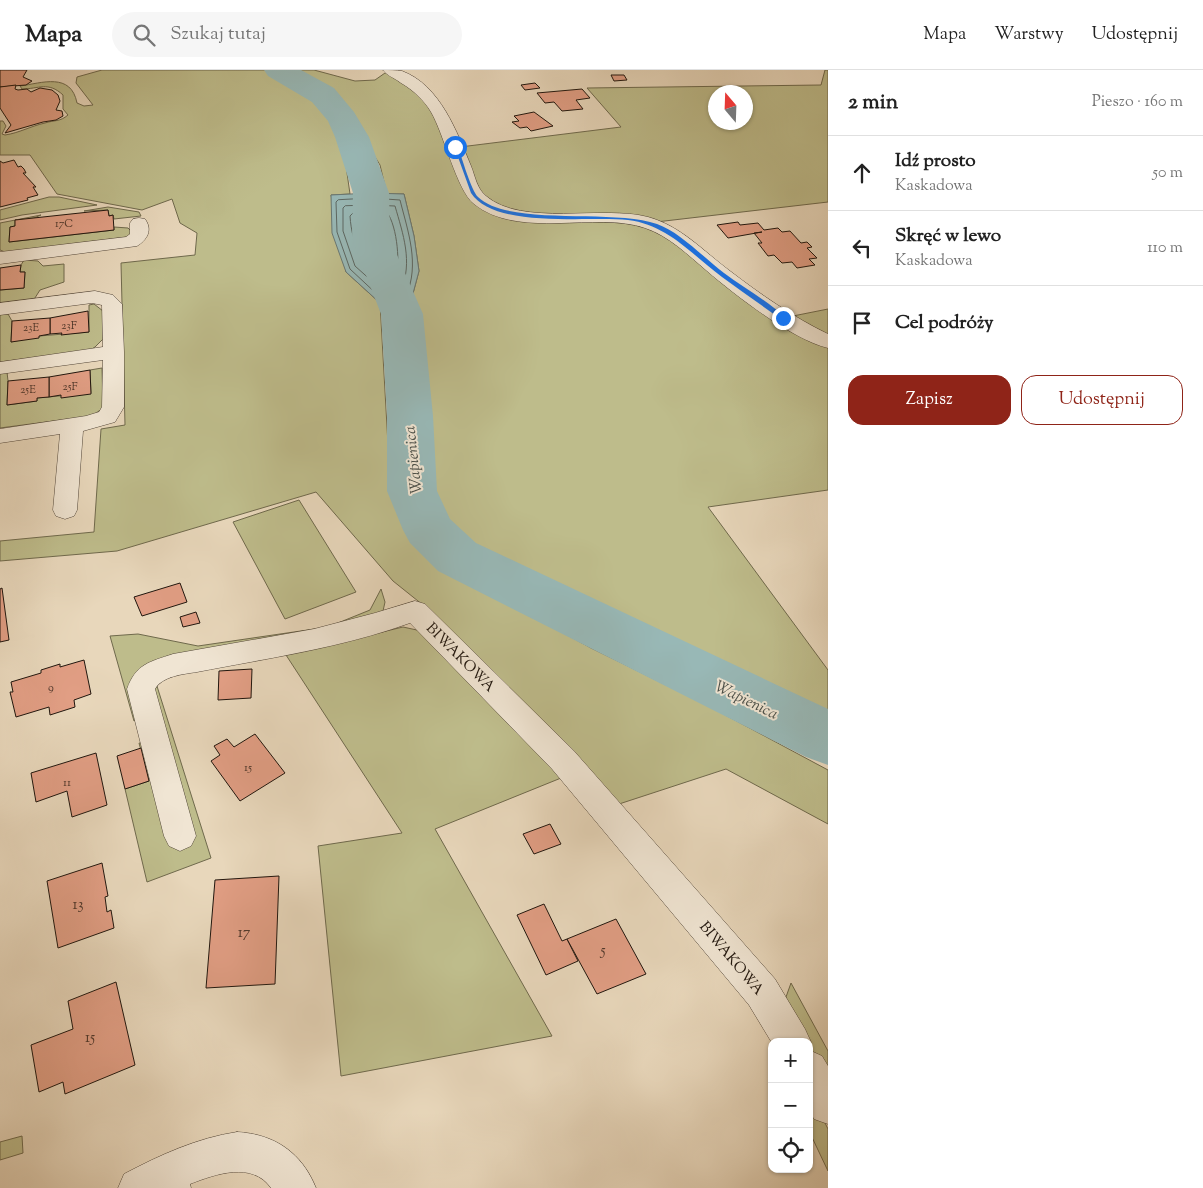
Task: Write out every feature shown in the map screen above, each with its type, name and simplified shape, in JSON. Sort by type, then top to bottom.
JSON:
[{"type":"street","points":[[391,70],[431,99],[439,111],[473,193],[484,204],[525,216],[628,219],[655,225],[668,231],[723,275],[783,318],[828,342]]},
{"type":"street","points":[[0,258],[131,242],[138,238],[140,233],[139,223]]},
{"type":"street","points":[[0,309],[102,297],[109,300],[112,304],[114,352],[112,412],[100,420],[72,426],[0,436]]},
{"type":"street","points":[[0,368],[114,352]]},
{"type":"street","points":[[65,510],[72,426]]},
{"type":"street","name":"BIWAKOWA","points":[[180,836],[141,690],[144,681],[151,674],[180,665],[332,636],[381,623],[416,611],[563,760],[762,992],[790,1038]]},
{"type":"street","points":[[813,1077],[828,1105]]},
{"type":"street","points":[[159,1183],[218,1153],[245,1151],[268,1157],[290,1178],[296,1188]]},
{"type":"shaded area","points":[[102,70],[267,70],[317,99],[342,138],[350,194],[331,195],[346,272],[380,303],[390,480],[403,514],[427,549],[456,574],[591,648],[701,702],[828,770],[828,824],[726,769],[616,805],[433,613],[393,581],[316,492],[117,551],[0,561],[0,541],[94,532],[101,429],[125,425],[121,263],[195,255],[197,233],[180,223],[172,199],[142,210],[57,194],[30,155],[0,155],[0,121],[3,121],[6,126],[2,134],[5,135],[60,120],[68,115],[63,109],[63,95],[58,91],[48,87],[22,89],[20,86],[46,82],[62,83],[74,93],[77,103],[84,106],[93,105],[76,83],[77,77]]},
{"type":"shaded area","points":[[291,70],[314,70],[355,81],[375,80],[385,73],[391,73],[426,98],[490,211],[639,224],[659,232],[828,345],[828,490],[708,507],[828,670],[828,722],[474,551],[443,521],[423,486],[419,342],[411,301],[419,271],[414,236],[404,194],[387,194],[380,165],[351,118],[330,94]]},
{"type":"shaded area","points":[[825,70],[828,70],[828,202],[656,222],[512,212],[485,201],[460,147],[621,127],[587,88],[708,86],[708,130],[753,130],[753,86],[821,85]]},
{"type":"shaded area","points":[[49,197],[59,197],[97,205],[22,215],[0,220],[0,210]]},
{"type":"shaded area","points":[[108,207],[139,212],[141,216],[114,219],[113,215],[109,216],[108,210],[84,211]]},
{"type":"shaded area","points":[[41,215],[34,218],[16,220]]},
{"type":"shaded area","points":[[15,220],[15,226],[10,227],[9,242],[114,230],[114,227],[128,228],[132,232],[128,237],[5,252],[0,250],[0,223]]},
{"type":"shaded area","points":[[24,260],[38,261],[43,266],[64,264],[64,282],[40,290],[33,301],[0,305],[0,290],[24,288],[25,272],[20,272]]},
{"type":"shaded area","points":[[94,304],[103,311],[103,339],[95,347],[90,350],[0,362],[0,314],[8,314],[12,321],[11,342],[39,336],[89,332],[89,305]]},
{"type":"shaded area","points":[[828,309],[828,338],[788,317]]},
{"type":"shaded area","points":[[102,368],[103,408],[92,416],[0,428],[0,373],[7,372],[7,405],[37,401],[37,398],[91,393],[90,370]]},
{"type":"shaded area","points":[[299,500],[356,592],[285,619],[233,522]]},
{"type":"shaded area","points":[[381,589],[385,602],[383,611],[356,624],[282,643],[174,660],[146,670],[138,677],[134,686],[134,696],[140,717],[134,721],[110,636],[138,634],[198,646],[328,627],[370,610]]},
{"type":"shaded area","points":[[403,627],[426,632],[566,776],[435,829],[552,1036],[341,1076],[318,846],[402,833],[286,655]]},
{"type":"shaded area","points":[[156,683],[211,858],[147,882],[125,789],[149,781],[139,743],[150,743],[151,693]]},
{"type":"shaded area","points":[[791,983],[828,1051],[828,1084],[813,1057],[813,1038],[806,1038],[790,1016],[786,997]]},
{"type":"shaded area","points":[[813,1099],[828,1129],[828,1171],[813,1139]]},
{"type":"shaded area","points":[[22,1136],[23,1153],[0,1160],[0,1142]]},
{"type":"water","points":[[404,194],[414,236],[419,271],[411,301],[380,303],[346,272],[332,233],[331,195]]},
{"type":"building","points":[[0,70],[27,70],[23,77],[32,81],[26,85],[0,87]]},
{"type":"building","points":[[611,75],[624,75],[627,80],[614,81]]},
{"type":"building","points":[[535,83],[540,88],[525,90],[521,85]]},
{"type":"building","points":[[16,85],[15,89],[27,89],[31,92],[40,88],[52,90],[58,95],[60,101],[56,110],[62,111],[63,116],[56,120],[5,133],[11,125],[0,108],[0,87]]},
{"type":"building","points":[[582,89],[590,98],[576,100],[583,109],[562,111],[554,102],[545,103],[537,93]]},
{"type":"building","points":[[534,112],[553,126],[531,131],[527,127],[520,128],[512,122],[519,121],[514,116]]},
{"type":"building","points":[[14,160],[18,167],[21,166],[24,169],[26,173],[23,173],[36,187],[33,187],[38,195],[27,198],[28,200],[0,207],[0,161],[3,163]]},
{"type":"building","points":[[108,210],[109,216],[113,215],[114,230],[9,242],[10,227],[15,226],[15,220]]},
{"type":"building","points":[[738,222],[740,225],[758,223],[764,230],[778,228],[782,232],[790,231],[801,243],[807,242],[812,247],[807,248],[817,258],[809,259],[815,265],[797,268],[792,262],[782,263],[774,255],[768,256],[758,243],[762,243],[754,233],[728,238],[717,225]]},
{"type":"building","points":[[21,265],[20,272],[25,272],[24,288],[0,290],[0,268]]},
{"type":"building","points":[[88,311],[89,332],[61,335],[62,333],[50,334],[50,318]]},
{"type":"building","points":[[50,318],[50,334],[39,336],[39,338],[11,342],[12,321]]},
{"type":"building","points":[[90,370],[91,394],[61,398],[61,395],[49,397],[49,377]]},
{"type":"building","points":[[49,377],[49,397],[37,398],[37,401],[7,405],[8,381]]},
{"type":"building","points":[[180,583],[187,602],[142,616],[134,597]]},
{"type":"building","points":[[2,588],[9,640],[0,642],[0,589]]},
{"type":"building","points":[[196,612],[200,623],[183,627],[180,617]]},
{"type":"building","points":[[84,660],[91,694],[74,700],[75,707],[50,715],[49,707],[16,717],[10,692],[13,692],[11,682],[41,673],[41,670],[60,664],[60,667]]},
{"type":"building","points":[[252,669],[251,698],[218,700],[219,671]]},
{"type":"building","points":[[255,734],[285,773],[240,801],[211,761],[220,755],[214,746],[227,739],[234,747]]},
{"type":"building","points":[[141,748],[149,781],[125,789],[117,756]]},
{"type":"building","points":[[96,753],[107,805],[72,817],[67,791],[36,802],[31,773]]},
{"type":"building","points":[[550,824],[561,844],[534,854],[523,834]]},
{"type":"building","points":[[102,863],[108,896],[105,897],[107,912],[111,910],[114,928],[58,948],[47,881]]},
{"type":"building","points":[[279,876],[275,984],[206,988],[215,880]]},
{"type":"building","points":[[544,904],[562,941],[567,939],[578,961],[546,975],[517,915]]},
{"type":"building","points":[[616,919],[646,974],[597,994],[567,939]]},
{"type":"building","points":[[116,982],[135,1065],[65,1094],[63,1082],[39,1092],[31,1045],[73,1029],[68,1001]]},
{"type":"waterway","name":"Wapienica","points":[[279,70],[323,95],[343,119],[352,137],[371,193],[371,239],[402,314],[410,416],[412,491],[429,530],[457,557],[828,738]]},
{"type":"route","points":[[455,147],[473,193],[484,204],[504,212],[525,216],[628,219],[655,225],[668,231],[723,275],[783,318]]}]
